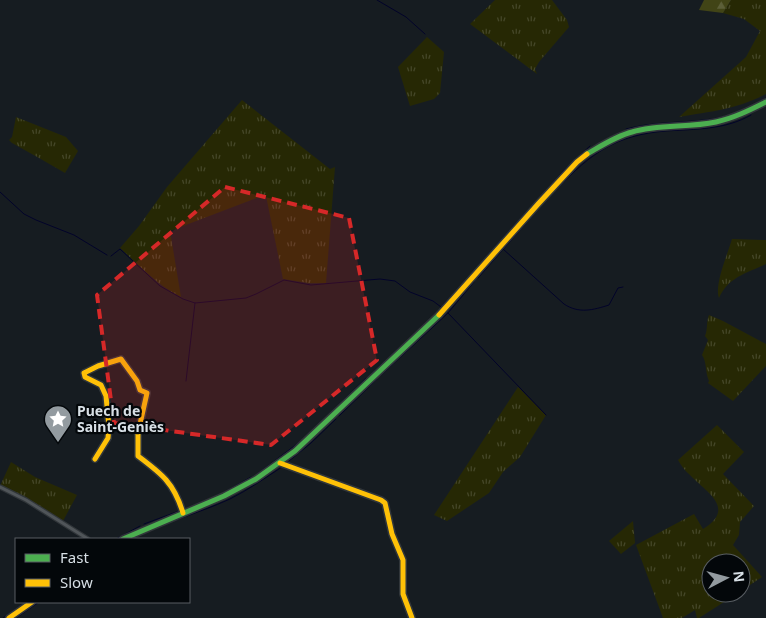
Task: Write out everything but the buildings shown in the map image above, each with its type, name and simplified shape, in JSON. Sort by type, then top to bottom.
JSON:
[{"type":"street","points":[[125,538],[224,496],[256,479],[295,451],[445,310],[538,203],[587,154],[631,132],[646,128],[715,122],[745,113],[766,102]]},
{"type":"street","points":[[95,459],[108,438],[109,427],[106,396],[101,385],[85,377],[84,373],[98,366],[121,360],[133,374],[140,390],[147,393],[142,411],[138,456],[164,476],[179,499],[184,513]]},
{"type":"street","points":[[280,463],[385,503],[392,534],[403,560],[403,594],[412,618]]},
{"type":"street","points":[[0,487],[26,500],[86,538]]},
{"type":"street","points":[[9,618],[31,603]]},
{"type":"highlighted area","points":[[225,187],[349,218],[377,360],[271,445],[114,423],[97,295]]},
{"type":"green space","points":[[495,0],[552,0],[567,20],[569,27],[539,62],[535,69],[537,74],[470,24]]},
{"type":"green space","points":[[704,0],[731,0],[723,13],[699,10]]},
{"type":"green space","points":[[731,0],[766,0],[766,94],[734,107],[679,117],[746,57],[760,31],[744,19],[723,13]]},
{"type":"green space","points":[[427,37],[444,52],[440,93],[434,99],[410,106],[398,67]]},
{"type":"green space","points":[[242,100],[330,169],[335,167],[326,283],[309,283],[283,279],[266,196],[262,196],[170,231],[181,297],[156,281],[120,248],[139,226],[167,187]]},
{"type":"green space","points":[[16,117],[66,137],[78,151],[65,173],[9,140],[12,137]]},
{"type":"green space","points":[[732,239],[766,240],[766,264],[733,280],[727,285],[719,298],[718,285]]},
{"type":"green space","points":[[709,315],[766,344],[766,366],[733,401],[708,383],[702,355],[708,340],[705,336]]},
{"type":"green space","points":[[518,387],[546,415],[520,457],[503,472],[489,493],[447,521],[434,515]]},
{"type":"green space","points":[[717,425],[744,452],[723,474],[754,506],[740,522],[739,535],[733,545],[740,553],[701,553],[701,603],[722,603],[699,618],[697,618],[695,610],[682,618],[663,618],[636,545],[694,514],[703,529],[718,514],[715,500],[686,472],[678,460]]},
{"type":"green space","points":[[11,462],[35,477],[77,495],[63,521],[24,497],[0,486]]},
{"type":"green space","points":[[633,521],[635,543],[621,554],[609,541]]},
{"type":"green space","points":[[751,565],[762,577],[751,584]]},
{"type":"waterway","points":[[377,0],[406,17],[425,34]]},
{"type":"waterway","points":[[626,129],[720,117],[744,110],[766,98]]},
{"type":"waterway","points":[[558,188],[593,156],[619,142],[648,133],[699,129],[731,124],[751,115]]},
{"type":"waterway","points":[[531,207],[566,168],[590,146]]},
{"type":"waterway","points":[[478,278],[555,190]]},
{"type":"waterway","points":[[0,192],[24,214],[74,235],[107,255]]},
{"type":"waterway","points":[[479,265],[528,210]]},
{"type":"waterway","points":[[111,256],[120,249],[160,286],[183,299],[195,303],[246,298],[284,280],[311,285],[380,279],[395,281],[410,292],[433,301],[441,307],[477,268]]},
{"type":"waterway","points":[[503,249],[564,304],[575,309],[592,310],[609,305],[618,288],[623,287]]},
{"type":"waterway","points":[[380,376],[448,313],[474,282]]},
{"type":"waterway","points":[[186,381],[195,303]]},
{"type":"waterway","points":[[448,313],[546,415]]},
{"type":"waterway","points":[[372,373],[416,332]]},
{"type":"waterway","points":[[257,474],[305,438],[366,378]]},
{"type":"waterway","points":[[339,416],[377,379]]},
{"type":"waterway","points":[[289,461],[336,419]]},
{"type":"waterway","points":[[132,538],[230,499],[282,467]]},
{"type":"waterway","points":[[186,509],[223,493],[251,477]]},
{"type":"waterway","points":[[144,524],[179,511]]},
{"type":"waterway","points":[[118,538],[140,526]]},
{"type":"waterway","points":[[3,618],[25,603]]},
{"type":"waterway","points":[[16,618],[38,603]]},
{"type":"traffic: fast","points":[[587,154],[614,139],[632,132],[716,122],[736,116],[766,102]]},
{"type":"traffic: fast","points":[[125,538],[224,496],[256,479],[295,451],[439,315]]},
{"type":"traffic: slow","points":[[439,315],[539,203],[577,162],[587,154]]},
{"type":"traffic: slow","points":[[95,459],[108,438],[109,427],[106,396],[101,385],[85,377],[84,373],[98,366],[121,359],[137,381],[140,390],[147,393],[138,433],[138,456],[166,480],[176,494],[183,513]]},
{"type":"traffic: slow","points":[[280,463],[385,503],[392,534],[403,560],[403,594],[412,618]]},
{"type":"traffic: slow","points":[[9,618],[31,603]]},
{"type":"place","name":"Puech de Saint-Geniès","points":[[58,443]]}]
